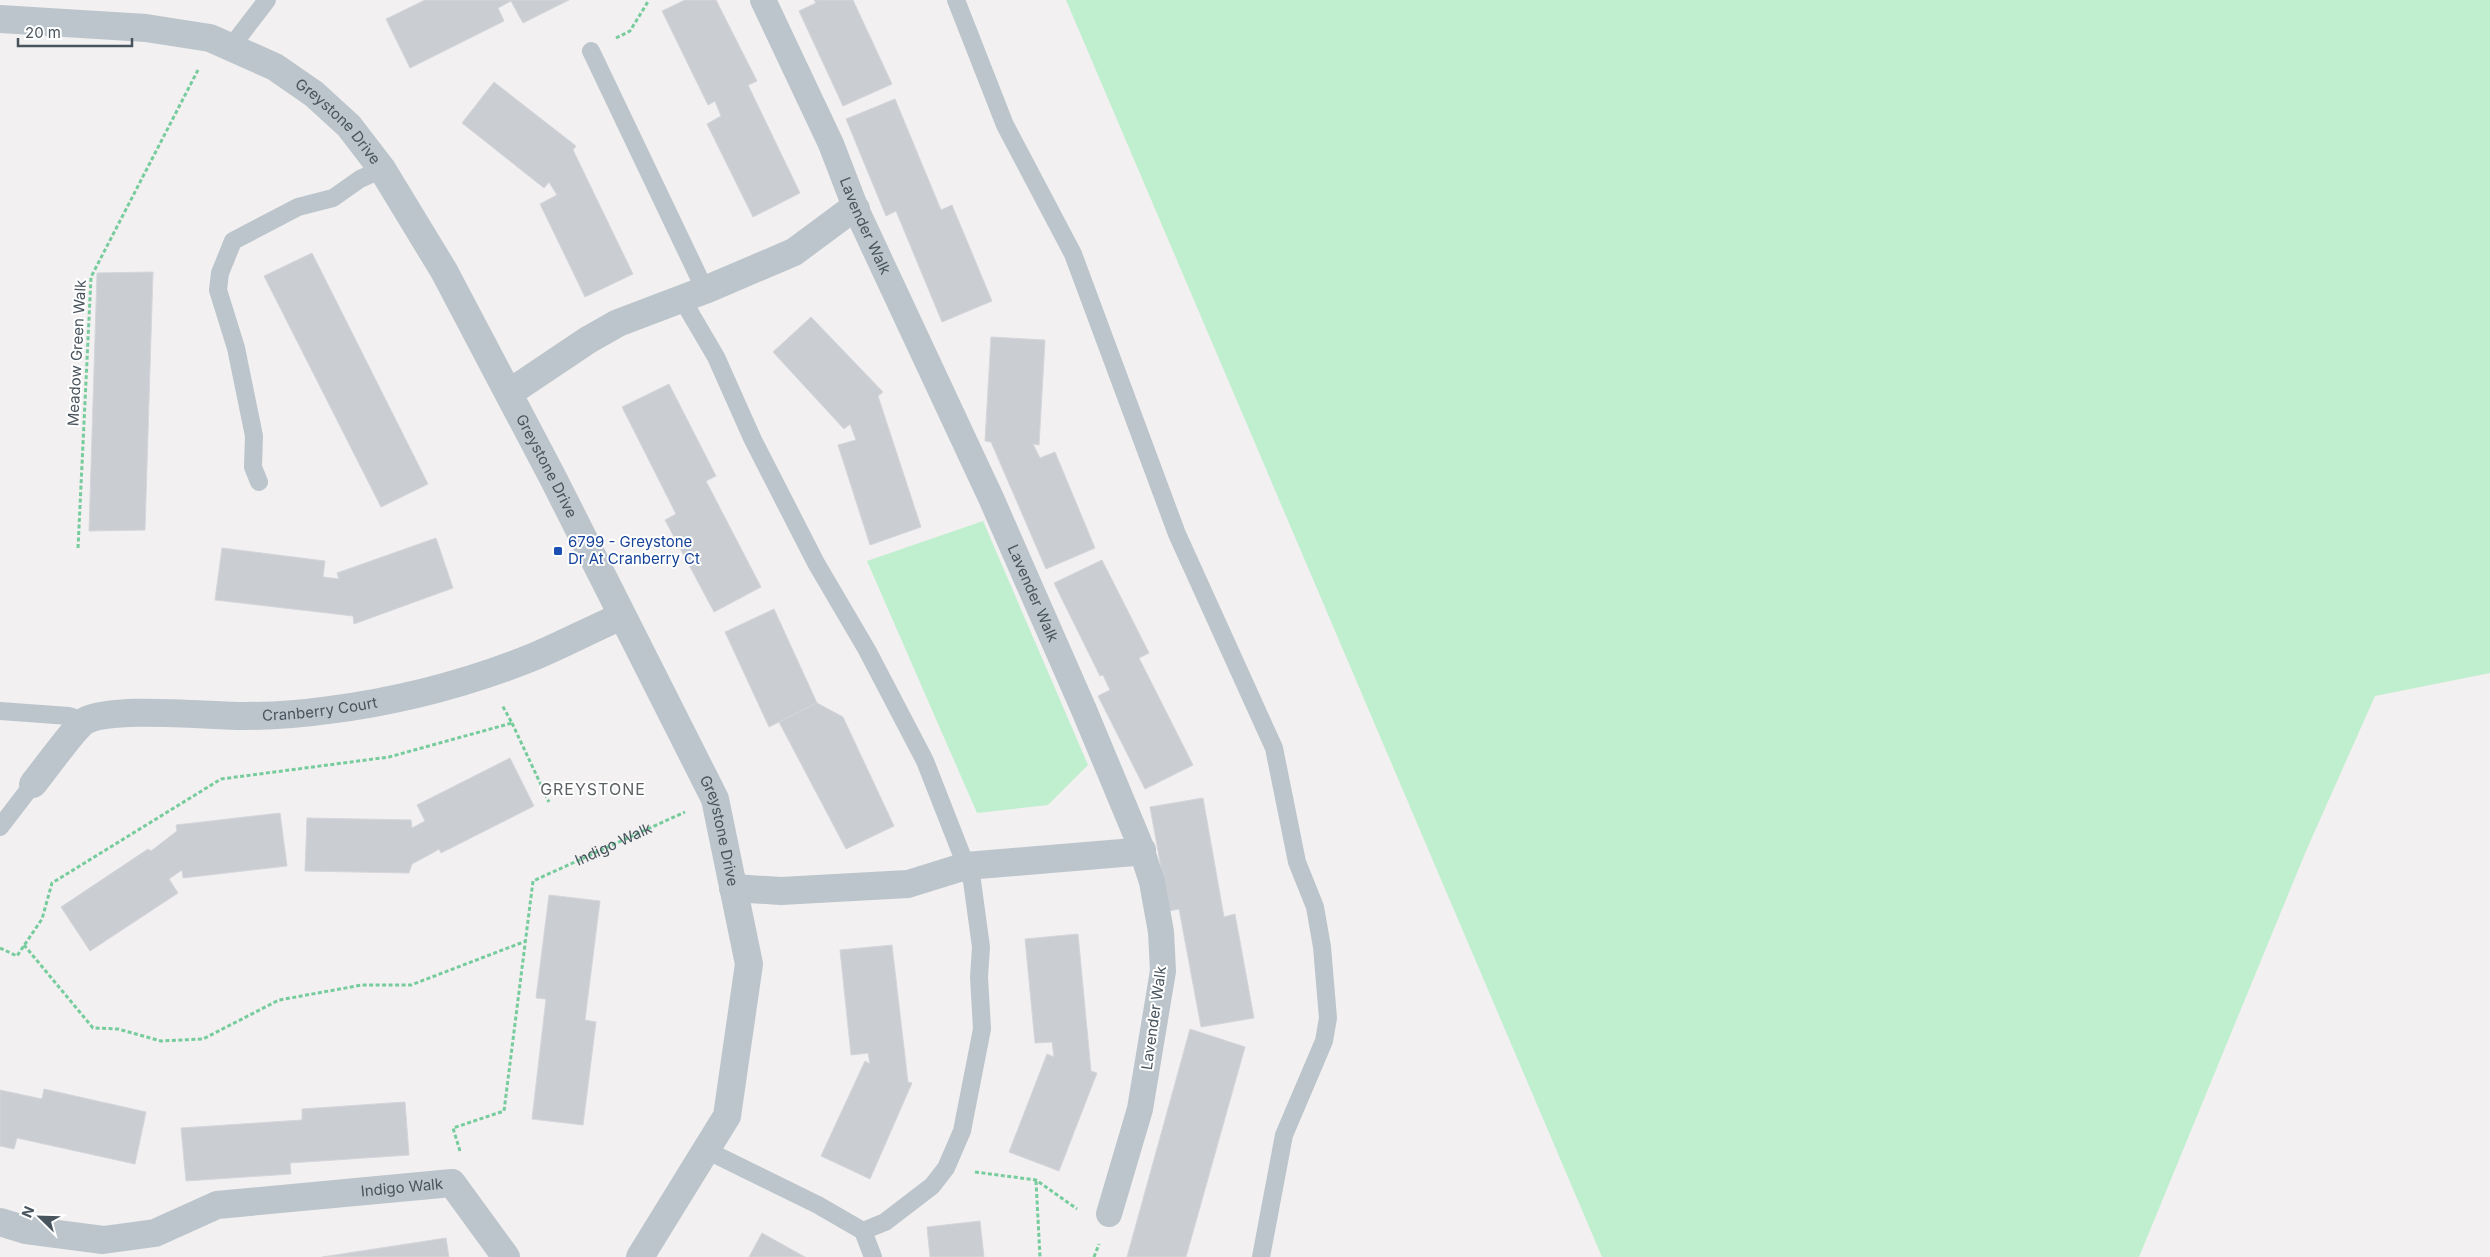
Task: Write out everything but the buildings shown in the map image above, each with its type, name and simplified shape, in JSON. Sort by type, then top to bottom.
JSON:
[{"type":"street","name":"Lavender Walk","points":[[763,0],[831,144],[856,209],[991,498],[1142,850],[1156,898],[1162,932],[1163,971],[1140,1108],[1109,1214]]},
{"type":"street","name":"Greystone Drive","points":[[0,19],[146,28],[220,42],[274,67],[314,94],[349,126],[382,169],[444,271],[509,392],[715,799],[749,964],[727,1116],[640,1257]]},
{"type":"street","points":[[509,392],[588,340],[618,323],[694,295],[794,252],[848,212],[856,209]]},
{"type":"street","name":"Cranberry Court","points":[[84,721],[100,716],[159,713],[244,716],[328,710],[417,694],[486,674],[572,640],[622,616]]},
{"type":"street","points":[[33,784],[84,721]]},
{"type":"street","points":[[733,888],[781,891],[908,884],[966,866],[1142,850]]},
{"type":"street","points":[[452,1183],[506,1257]]},
{"type":"street","name":"Indigo Walk","points":[[0,1222],[26,1230],[103,1240],[155,1233],[217,1205],[452,1183]]},
{"type":"lane","points":[[220,42],[267,0]]},
{"type":"lane","points":[[956,0],[1005,125],[1073,254],[1177,534],[1274,748],[1297,862],[1315,907],[1322,947],[1328,1018],[1324,1041],[1284,1135],[1261,1257]]},
{"type":"lane","points":[[591,51],[694,295],[716,357],[753,440],[816,563],[868,650],[926,761],[972,881],[980,947],[982,1029],[962,1131],[946,1168],[932,1186],[885,1222],[863,1231]]},
{"type":"lane","points":[[259,482],[253,467],[254,436],[236,348],[218,290],[220,273],[233,241],[298,207],[333,198],[360,179],[382,169]]},
{"type":"lane","points":[[0,710],[69,716],[84,721]]},
{"type":"lane","points":[[0,827],[33,784]]},
{"type":"lane","points":[[706,1150],[818,1205],[863,1231],[873,1257]]},
{"type":"path","points":[[591,51],[630,31],[649,0]]},
{"type":"path","name":"Meadow Green Walk","points":[[78,548],[90,277],[205,57],[220,42]]},
{"type":"path","points":[[486,674],[512,723],[549,802]]},
{"type":"path","points":[[0,948],[17,956],[42,919],[52,883],[220,779],[389,757],[512,723]]},
{"type":"path","name":"Indigo Walk","points":[[452,1183],[460,1153],[453,1128],[504,1111],[533,881],[715,799]]},
{"type":"path","points":[[24,945],[93,1028],[118,1029],[161,1041],[204,1039],[279,1000],[362,985],[411,985],[526,941]]},
{"type":"path","points":[[932,1186],[973,1172],[1036,1180],[1077,1209],[1109,1214]]},
{"type":"path","points":[[1036,1180],[1040,1257]]},
{"type":"green space","points":[[1066,0],[2490,0],[2490,673],[2375,696],[2306,851],[2139,1257],[1602,1257]]},
{"type":"green space","points":[[983,521],[1088,765],[1048,805],[977,813],[867,561]]},
{"type":"place","name":"6799 - Greystone Dr At Cranberry Ct","points":[[558,551]]},
{"type":"district","name":"GREYSTONE","points":[[593,789]]}]
